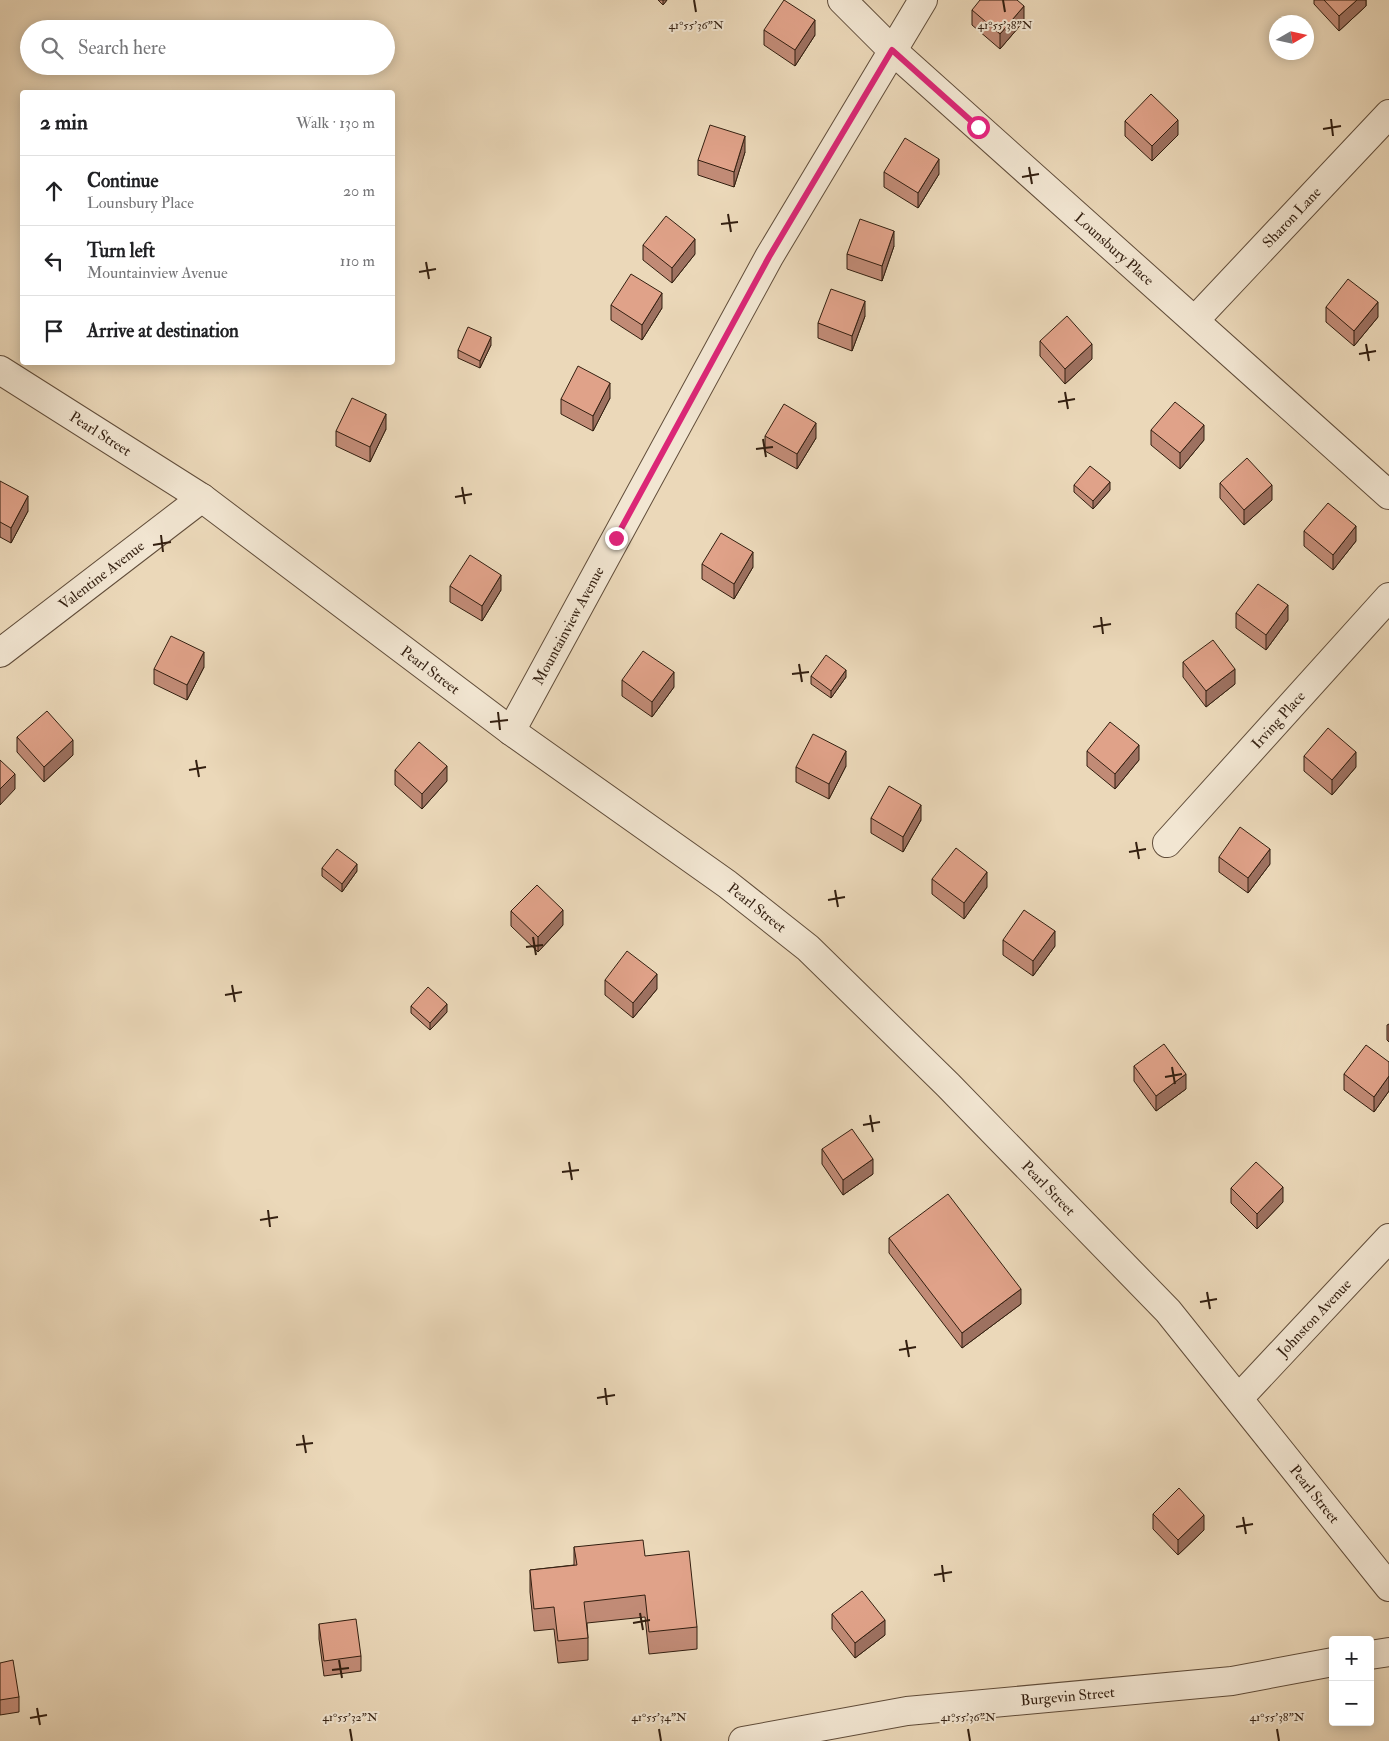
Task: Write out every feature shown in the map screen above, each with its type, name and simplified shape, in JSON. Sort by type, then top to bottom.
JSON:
[{"type":"street","name":"Lounsbury Place","points":[[842,0],[892,50],[1389,495]]},
{"type":"street","name":"Mountainview Avenue","points":[[511,731],[769,257],[923,0]]},
{"type":"street","name":"Sharon Lane","points":[[1195,320],[1389,114]]},
{"type":"street","name":"Pearl Street","points":[[0,370],[202,498],[511,731],[727,884],[808,948],[948,1085],[1168,1311],[1389,1587]]},
{"type":"street","name":"Valentine Avenue","points":[[0,653],[202,498]]},
{"type":"street","name":"Irving Place","points":[[1167,843],[1389,597]]},
{"type":"street","name":"Johnston Avenue","points":[[1239,1398],[1389,1238]]},
{"type":"street","points":[[1374,1654],[1389,1652]]},
{"type":"street","name":"Burgevin Street","points":[[743,1741],[907,1711],[1232,1681],[1329,1663]]},
{"type":"building","points":[[784,0],[815,20],[795,50],[764,30]]},
{"type":"building","points":[[980,0],[1017,0],[1024,6],[1000,34],[972,10]]},
{"type":"building","points":[[1324,0],[1357,0],[1339,16]]},
{"type":"building","points":[[1151,94],[1178,120],[1152,146],[1125,121]]},
{"type":"building","points":[[710,125],[745,136],[734,172],[698,160]]},
{"type":"building","points":[[905,138],[939,159],[918,193],[884,172]]},
{"type":"building","points":[[666,216],[695,239],[672,268],[643,245]]},
{"type":"building","points":[[860,219],[894,231],[882,266],[847,254]]},
{"type":"building","points":[[631,274],[662,293],[642,325],[611,305]]},
{"type":"building","points":[[1348,279],[1378,302],[1354,331],[1326,307]]},
{"type":"building","points":[[831,289],[865,301],[852,336],[818,323]]},
{"type":"building","points":[[1067,316],[1092,344],[1065,369],[1040,341]]},
{"type":"building","points":[[468,327],[491,337],[480,361],[458,350]]},
{"type":"building","points":[[578,366],[610,383],[593,416],[561,399]]},
{"type":"building","points":[[352,398],[386,414],[370,447],[336,431]]},
{"type":"building","points":[[1175,402],[1204,425],[1180,453],[1151,430]]},
{"type":"building","points":[[784,404],[816,423],[797,454],[765,436]]},
{"type":"building","points":[[1247,458],[1272,485],[1244,510],[1220,483]]},
{"type":"building","points":[[1090,466],[1110,482],[1093,501],[1074,485]]},
{"type":"building","points":[[0,481],[28,496],[11,528],[0,522]]},
{"type":"building","points":[[1328,503],[1356,526],[1333,555],[1304,531]]},
{"type":"building","points":[[721,533],[753,552],[734,584],[702,564]]},
{"type":"building","points":[[470,555],[501,575],[482,606],[450,586]]},
{"type":"building","points":[[1258,584],[1288,605],[1266,635],[1236,613]]},
{"type":"building","points":[[171,636],[204,652],[187,685],[154,669]]},
{"type":"building","points":[[1213,640],[1235,669],[1206,691],[1183,662]]},
{"type":"building","points":[[643,651],[674,672],[652,702],[622,680]]},
{"type":"building","points":[[826,655],[846,670],[831,691],[811,676]]},
{"type":"building","points":[[47,711],[73,740],[44,767],[17,737]]},
{"type":"building","points":[[1110,722],[1139,745],[1115,774],[1087,751]]},
{"type":"building","points":[[1328,728],[1356,752],[1332,780],[1304,756]]},
{"type":"building","points":[[813,734],[846,751],[829,784],[796,767]]},
{"type":"building","points":[[419,742],[447,766],[422,794],[395,770]]},
{"type":"building","points":[[0,760],[15,774],[0,789]]},
{"type":"building","points":[[889,786],[921,805],[903,837],[871,818]]},
{"type":"building","points":[[1240,827],[1270,849],[1248,878],[1219,857]]},
{"type":"building","points":[[956,848],[987,872],[964,903],[932,879]]},
{"type":"building","points":[[337,849],[357,864],[342,884],[322,868]]},
{"type":"building","points":[[537,885],[563,910],[538,937],[511,911]]},
{"type":"building","points":[[1024,910],[1055,931],[1033,961],[1003,940]]},
{"type":"building","points":[[627,951],[657,974],[633,1003],[605,980]]},
{"type":"building","points":[[428,987],[447,1004],[430,1023],[411,1006]]},
{"type":"building","points":[[1164,1044],[1186,1074],[1156,1096],[1134,1066]]},
{"type":"building","points":[[1366,1045],[1389,1062],[1389,1076],[1374,1097],[1344,1074]]},
{"type":"building","points":[[852,1129],[873,1159],[843,1180],[822,1149]]},
{"type":"building","points":[[1256,1162],[1283,1187],[1257,1214],[1231,1188]]},
{"type":"building","points":[[948,1194],[1021,1289],[962,1333],[889,1238]]},
{"type":"building","points":[[1179,1488],[1204,1515],[1178,1540],[1153,1514]]},
{"type":"building","points":[[643,1540],[645,1556],[689,1551],[697,1627],[649,1632],[645,1595],[584,1602],[588,1638],[558,1641],[554,1607],[534,1609],[530,1570],[577,1565],[574,1547]]},
{"type":"building","points":[[862,1591],[885,1620],[855,1643],[832,1614]]},
{"type":"building","points":[[356,1619],[361,1656],[324,1661],[319,1624]]},
{"type":"building","points":[[13,1660],[19,1697],[0,1700],[0,1663]]},
{"type":"route","points":[[616,538],[769,257],[892,50],[978,127]]}]
